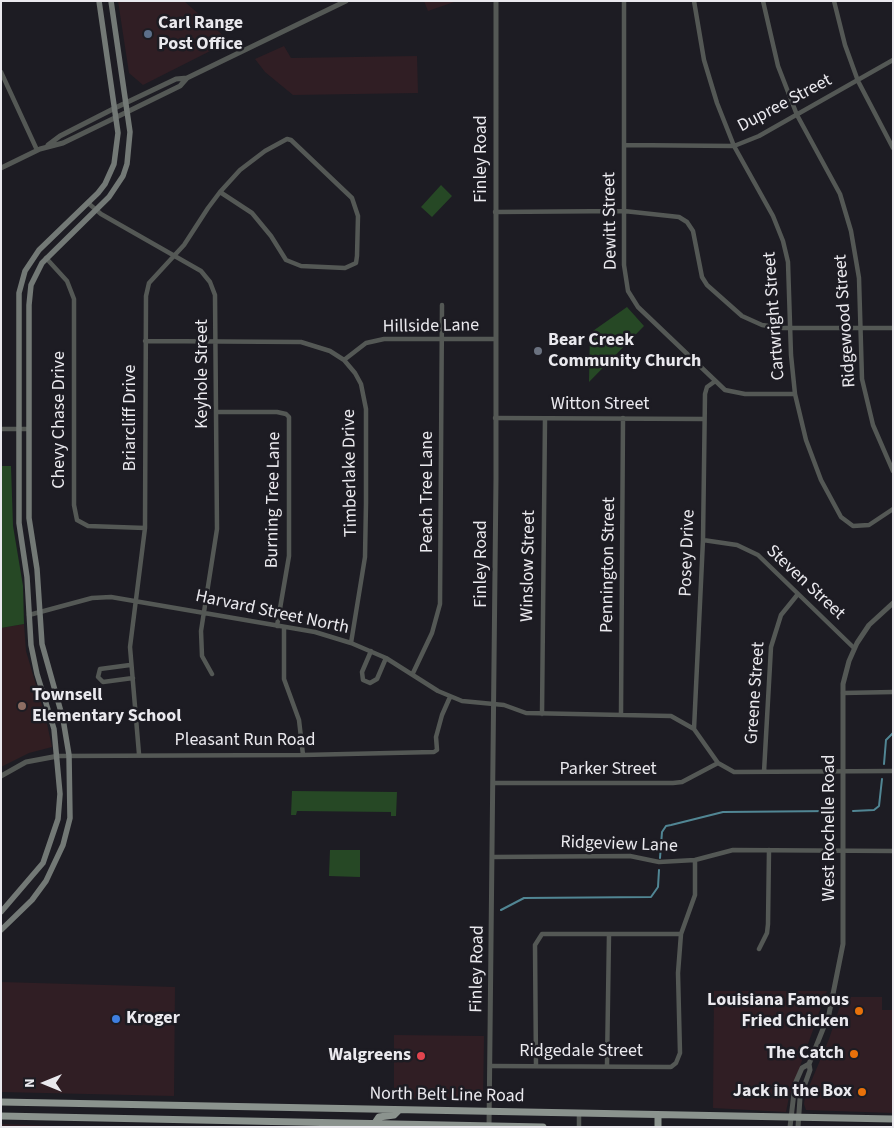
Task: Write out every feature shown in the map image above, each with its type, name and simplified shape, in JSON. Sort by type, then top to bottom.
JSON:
[{"type":"main road","points":[[1,912],[43,863],[54,834],[60,800],[58,756],[54,729],[32,652],[28,577],[19,523],[19,293],[29,264],[39,250],[105,184],[114,164],[119,140],[117,117],[99,1]]},
{"type":"main road","points":[[3,926],[32,900],[46,881],[66,837],[71,807],[70,755],[59,703],[47,665],[39,612],[38,574],[29,510],[28,317],[31,285],[39,268],[46,258],[109,197],[123,176],[130,147],[126,102],[111,1]]},
{"type":"main road","points":[[18,317],[28,317]]},
{"type":"main road","points":[[54,834],[66,837]]},
{"type":"main road","name":"North Belt Line Road","points":[[1,1102],[893,1120]]},
{"type":"main road","points":[[77,1118],[78,1105]]},
{"type":"main road","points":[[176,1107],[176,1120]]},
{"type":"main road","points":[[344,1109],[350,1123]]},
{"type":"main road","points":[[350,1123],[354,1110]]},
{"type":"main road","points":[[375,1123],[379,1117],[394,1115],[399,1110]]},
{"type":"main road","name":"North Belt Line Road","points":[[1,1116],[543,1127]]},
{"type":"main road","points":[[658,1116],[658,1127]]},
{"type":"main road","points":[[727,1127],[728,1117]]},
{"type":"street","points":[[46,146],[63,143],[117,117],[180,86],[187,78],[346,1]]},
{"type":"street","name":"Finley Road","points":[[490,1126],[495,704],[496,1]]},
{"type":"street","name":"Dewitt Street","points":[[624,1],[624,264],[626,282],[633,299],[638,307],[714,382],[733,394],[795,394]]},
{"type":"street","name":"Cartwright Street","points":[[694,1],[704,60],[717,103],[734,146],[773,216],[783,241],[788,262],[795,394],[806,440],[815,464],[841,517],[847,523],[862,527],[870,526],[893,509]]},
{"type":"street","name":"Ridgewood Street","points":[[763,1],[778,66],[797,115],[840,194],[843,203],[856,259],[861,367],[867,403],[877,437],[893,471]]},
{"type":"street","points":[[834,1],[845,45],[858,81],[893,148]]},
{"type":"street","name":"Dupree Street","points":[[624,145],[734,146],[759,136],[893,60]]},
{"type":"street","points":[[1,72],[37,150]]},
{"type":"street","points":[[1,168],[46,146],[60,136],[126,102],[176,78],[187,78]]},
{"type":"street","name":"Briarcliff Drive","points":[[139,754],[133,678],[130,665],[135,600],[142,563],[145,528],[147,289],[151,280],[184,245],[220,192],[240,170],[264,151],[287,139],[291,140],[352,198],[358,216],[356,263],[345,268],[301,266],[286,260],[271,236],[252,213],[220,192]]},
{"type":"street","name":"Keyhole Street","points":[[88,203],[96,211],[201,271],[213,288],[216,302],[217,529],[201,631],[202,656],[212,674]]},
{"type":"street","points":[[495,212],[624,211],[674,215],[687,222],[693,231],[701,272],[707,285],[729,306],[749,320],[769,327],[893,328]]},
{"type":"street","name":"Chevy Chase Drive","points":[[46,258],[67,281],[74,299],[74,505],[77,520],[88,526],[145,528]]},
{"type":"street","name":"Peach Tree Lane","points":[[413,673],[432,633],[440,604],[442,305]]},
{"type":"street","name":"Hillside Lane","points":[[344,360],[355,349],[375,341],[495,339]]},
{"type":"street","name":"Timberlake Drive","points":[[146,342],[301,342],[320,346],[344,360],[360,384],[366,408],[365,557],[351,643]]},
{"type":"street","name":"Posey Drive","points":[[694,729],[703,540],[705,394],[707,388],[714,382]]},
{"type":"street","name":"Burning Tree Lane","points":[[217,412],[277,412],[286,414],[289,417],[289,556],[277,626]]},
{"type":"street","name":"Witton Street","points":[[495,418],[704,419]]},
{"type":"street","name":"Pennington Street","points":[[621,714],[623,418]]},
{"type":"street","name":"Winslow Street","points":[[542,714],[545,419]]},
{"type":"street","points":[[1,429],[29,429]]},
{"type":"street","name":"Steven Street","points":[[703,540],[737,545],[758,554],[854,648]]},
{"type":"street","name":"Greene Street","points":[[764,772],[771,646],[781,615],[798,594]]},
{"type":"street","name":"Harvard Street North","points":[[29,615],[92,598],[135,600],[315,632],[351,643],[386,658],[450,697],[474,703],[495,704],[526,713],[671,716],[694,729],[718,763]]},
{"type":"street","name":"West Rochelle Road","points":[[798,1127],[800,1098],[810,1070],[809,1064],[829,1014],[841,962],[844,930],[843,693],[845,674],[854,648],[868,626],[893,603]]},
{"type":"street","points":[[284,628],[284,679],[300,720],[303,755]]},
{"type":"street","points":[[370,651],[362,672],[363,680],[370,683],[376,679],[386,658]]},
{"type":"street","points":[[130,665],[100,669],[98,677],[103,682],[133,678]]},
{"type":"street","points":[[843,693],[893,692]]},
{"type":"street","name":"Pleasant Run Road","points":[[1,776],[26,762],[70,755],[303,755],[364,752],[434,752],[437,750],[436,737],[442,715],[450,697]]},
{"type":"street","points":[[718,763],[734,772],[893,771]]},
{"type":"street","name":"Parker Street","points":[[494,783],[673,783],[682,782],[718,763]]},
{"type":"street","name":"Ridgeview Lane","points":[[494,856],[630,856],[660,862],[695,860],[733,850],[893,851]]},
{"type":"street","points":[[758,949],[767,933],[768,924],[768,850]]},
{"type":"street","points":[[536,1065],[535,945],[542,934],[681,934],[695,895],[695,860]]},
{"type":"street","points":[[607,1066],[609,934]]},
{"type":"street","name":"Ridgedale Street","points":[[491,1066],[671,1067],[678,1060],[680,1053],[678,973],[681,934]]},
{"type":"street","name":"West Rochelle Road","points":[[790,1127],[795,1084],[802,1068],[809,1064]]},
{"type":"street","points":[[579,1114],[579,1127]]},
{"type":"shaded area","points":[[118,1],[184,1],[227,39],[226,43],[143,85],[129,73]]},
{"type":"shaded area","points":[[424,1],[457,1],[428,11]]},
{"type":"shaded area","points":[[284,46],[291,58],[417,56],[418,93],[293,95],[265,72],[255,59]]},
{"type":"shaded area","name":"Townsell Elementary School","points":[[24,624],[26,651],[46,719],[52,747],[29,753],[1,767],[1,628]]},
{"type":"shaded area","points":[[1,982],[175,987],[174,1096],[1,1092]]},
{"type":"shaded area","points":[[714,991],[827,991],[789,1097],[786,1112],[713,1108]]},
{"type":"shaded area","points":[[843,997],[882,997],[882,1010],[893,1010],[893,1113],[806,1110],[804,1104],[805,1096],[829,1039]]},
{"type":"shaded area","points":[[394,1035],[484,1036],[483,1100],[394,1098]]},
{"type":"shaded area","points":[[1,1124],[80,1127],[1,1127]]},
{"type":"green space","points":[[441,185],[452,196],[432,217],[421,207]]},
{"type":"green space","points":[[627,307],[644,326],[589,382],[590,333]]},
{"type":"green space","points":[[1,466],[11,466],[13,526],[23,586],[24,624],[1,628]]},
{"type":"green space","points":[[292,791],[397,792],[396,816],[391,816],[391,812],[297,811],[296,815],[291,815]]},
{"type":"green space","points":[[330,850],[360,850],[360,877],[329,876]]},
{"type":"waterway","points":[[884,764],[886,740],[893,733]]},
{"type":"waterway","points":[[853,811],[874,810],[879,806],[882,779]]},
{"type":"waterway","points":[[660,858],[662,832],[666,826],[723,812],[833,811]]},
{"type":"waterway","points":[[501,910],[524,898],[651,897],[658,887],[659,870]]},
{"type":"place","name":"Carl Range Post Office","points":[[148,34]]},
{"type":"place","name":"Bear Creek Community Church","points":[[538,351]]},
{"type":"place","name":"Townsell Elementary School","points":[[22,706]]},
{"type":"place","name":"Louisiana Famous Fried Chicken","points":[[859,1011]]},
{"type":"place","name":"Kroger","points":[[116,1019]]},
{"type":"place","name":"The Catch","points":[[854,1054]]},
{"type":"place","name":"Walgreens","points":[[421,1056]]},
{"type":"place","name":"Jack in the Box","points":[[862,1092]]}]
